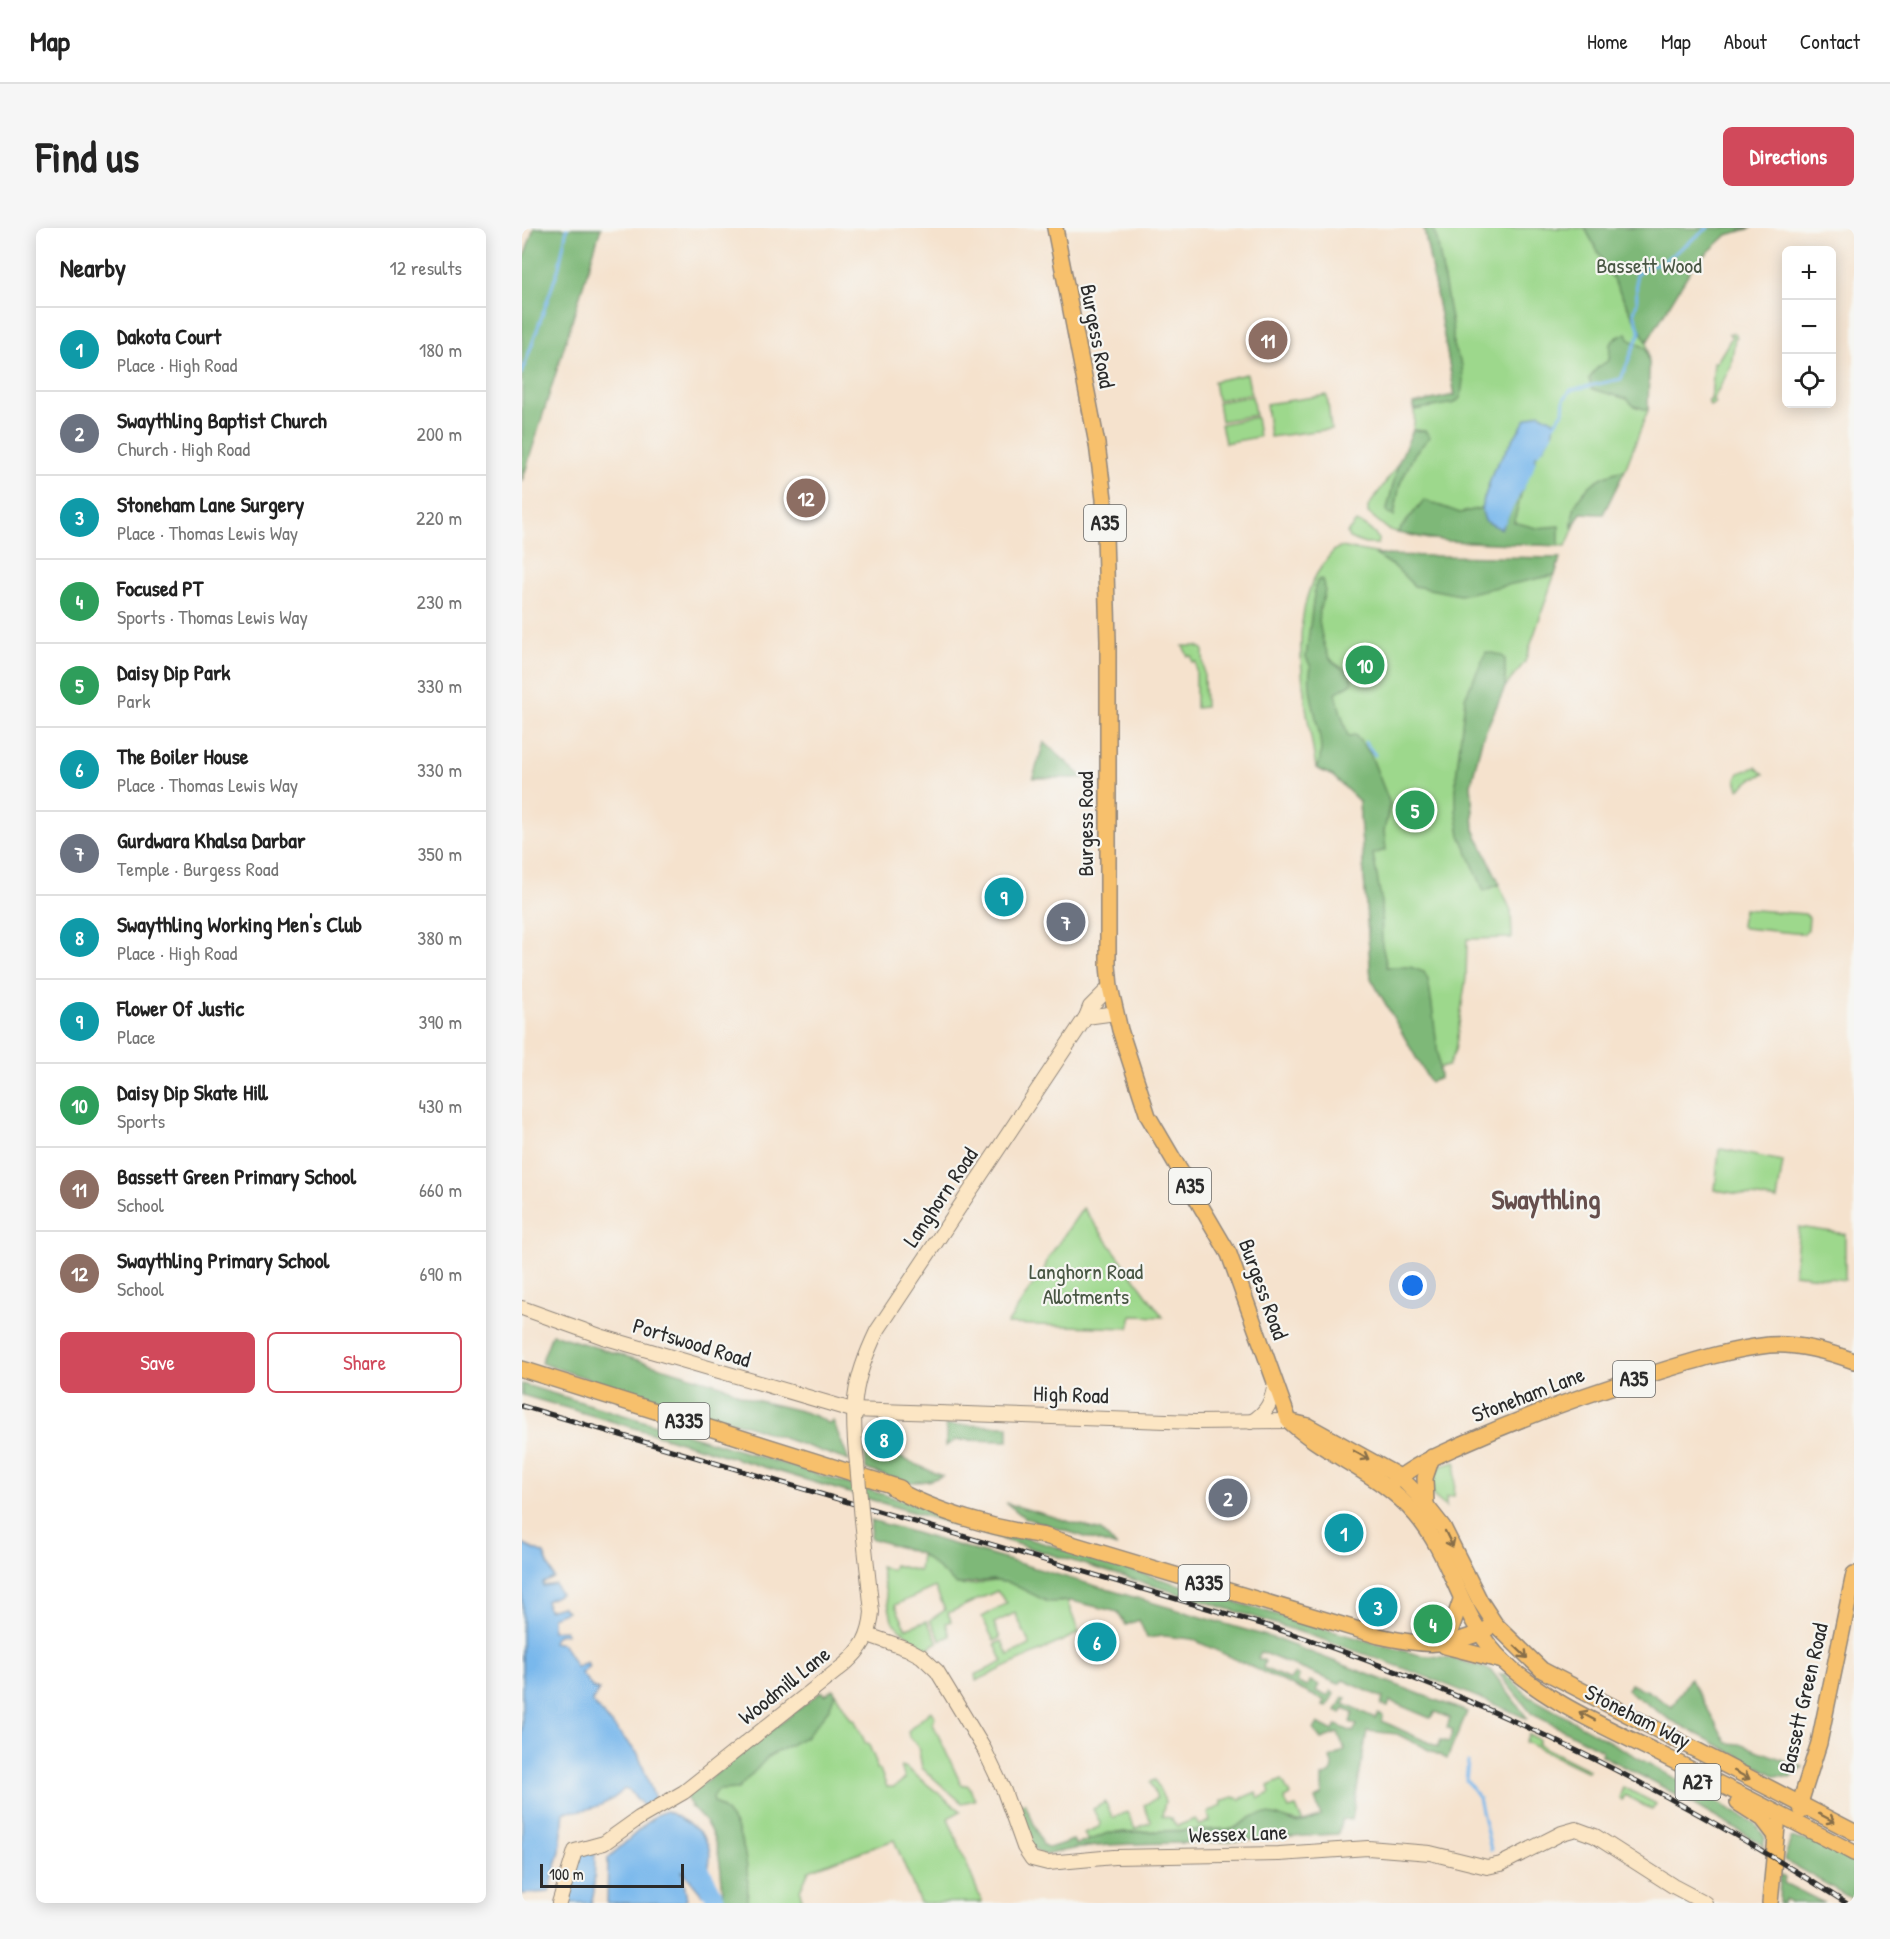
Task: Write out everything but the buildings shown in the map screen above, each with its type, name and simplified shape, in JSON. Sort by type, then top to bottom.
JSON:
[{"type":"main road","name":"Burgess Road","points":[[1055,228],[1096,444],[1104,505],[1110,987],[1131,1070],[1148,1116],[1230,1254],[1289,1421]]},
{"type":"main road","name":"Stoneham Lane","points":[[1394,1482],[1432,1457],[1557,1404],[1683,1365],[1768,1345],[1792,1346],[1854,1361]]},
{"type":"main road","name":"A335","points":[[522,1369],[892,1487],[912,1499],[951,1512],[1022,1533],[1045,1536],[1362,1631],[1434,1645],[1463,1640],[1495,1624]]},
{"type":"main road","name":"High Road","points":[[1289,1421],[1308,1426],[1394,1482]]},
{"type":"main road","points":[[1426,1504],[1425,1478],[1432,1457]]},
{"type":"main road","name":"Stoneham Way","points":[[1394,1482],[1426,1504],[1443,1527],[1480,1601],[1495,1624],[1526,1656],[1550,1676],[1854,1832]]},
{"type":"main road","name":"Stoneham Way","points":[[1394,1482],[1429,1533],[1461,1600],[1480,1633],[1503,1661],[1541,1691],[1854,1853]]},
{"type":"main road","name":"Bassett Green Road","points":[[1811,1830],[1800,1803],[1819,1743],[1854,1574]]},
{"type":"main road","points":[[1434,1645],[1451,1629],[1461,1600]]},
{"type":"main road","points":[[1434,1645],[1503,1661]]},
{"type":"main road","name":"A27","points":[[1618,1732],[1640,1750],[1763,1818],[1776,1836]]},
{"type":"main road","points":[[1764,1787],[1777,1813],[1770,1903]]},
{"type":"street","name":"Langhorn Road","points":[[852,1410],[862,1367],[880,1326],[1086,1017],[1090,1007],[1110,987]]},
{"type":"street","points":[[1086,1017],[1116,1013]]},
{"type":"street","name":"Portswood Road","points":[[522,1308],[603,1337],[852,1410]]},
{"type":"street","points":[[1250,1423],[1266,1410],[1272,1400],[1275,1382]]},
{"type":"street","points":[[852,1410],[872,1612],[868,1635]]},
{"type":"street","name":"High Road","points":[[852,1410],[1250,1423],[1289,1421]]},
{"type":"street","name":"Woodmill Lane","points":[[559,1903],[572,1854],[584,1847],[604,1843],[719,1766],[844,1665],[863,1645],[868,1635]]},
{"type":"street","name":"Wessex Lane","points":[[868,1635],[921,1656],[945,1681],[1001,1784],[1024,1847],[1037,1861],[1048,1863],[1114,1857],[1279,1854],[1368,1848],[1430,1853],[1487,1867],[1501,1864],[1562,1833],[1576,1829],[1595,1836],[1673,1886],[1705,1903]]},
{"type":"green space","points":[[534,228],[601,228],[522,482],[522,263]]},
{"type":"green space","points":[[1424,228],[1585,228],[1647,342],[1648,410],[1625,470],[1603,514],[1580,513],[1566,546],[1428,539],[1389,530],[1368,513],[1368,507],[1393,472],[1408,445],[1414,418],[1413,404],[1455,395]]},
{"type":"green space","points":[[1424,228],[1432,228],[1437,239],[1453,331],[1453,346],[1462,365],[1463,380],[1461,397],[1455,403],[1415,410],[1413,404],[1455,395]]},
{"type":"green space","name":"Bassett Wood","points":[[1585,228],[1752,228],[1727,235],[1693,266],[1647,342]]},
{"type":"green space","points":[[1627,333],[1630,340],[1646,348],[1649,364],[1648,410],[1634,406],[1627,399],[1592,389],[1589,379],[1597,368],[1609,360],[1610,344]]},
{"type":"green space","points":[[1734,333],[1737,337],[1731,366],[1713,400],[1716,403],[1710,406],[1708,400],[1711,400],[1714,362],[1717,362],[1732,337],[1729,334]]},
{"type":"green space","points":[[1247,374],[1251,394],[1217,400],[1214,381]]},
{"type":"green space","points":[[1327,395],[1331,429],[1270,437],[1266,404]]},
{"type":"green space","points":[[1252,396],[1255,415],[1221,421],[1218,402]]},
{"type":"green space","points":[[1256,417],[1259,437],[1225,443],[1221,424]]},
{"type":"green space","points":[[1413,430],[1425,431],[1430,437],[1415,453],[1400,484],[1394,516],[1388,514],[1387,509],[1398,464]]},
{"type":"green space","points":[[1520,462],[1531,469],[1522,490],[1514,522],[1536,528],[1559,526],[1559,546],[1447,541],[1397,533],[1424,500],[1460,513],[1481,508],[1494,469]]},
{"type":"green space","points":[[1625,470],[1603,514],[1581,513],[1572,527],[1576,505],[1587,488],[1604,477]]},
{"type":"green space","points":[[1356,522],[1374,533],[1379,539],[1378,544],[1365,544],[1349,538],[1347,533]]},
{"type":"green space","points":[[1341,547],[1398,557],[1560,558],[1525,662],[1505,687],[1482,739],[1471,784],[1474,829],[1511,911],[1512,938],[1467,939],[1466,978],[1455,1051],[1448,1066],[1439,1068],[1440,1078],[1430,1082],[1371,978],[1359,801],[1333,776],[1316,768],[1304,692],[1301,637],[1310,587],[1322,566],[1333,552]]},
{"type":"green space","points":[[1376,555],[1560,558],[1555,575],[1460,595],[1414,586],[1395,567]]},
{"type":"green space","points":[[1322,579],[1325,593],[1319,616],[1324,643],[1332,661],[1351,675],[1352,683],[1335,693],[1348,736],[1355,735],[1370,753],[1390,804],[1384,831],[1386,850],[1373,854],[1381,898],[1382,945],[1387,967],[1410,967],[1424,972],[1428,980],[1440,1078],[1430,1082],[1371,978],[1359,801],[1333,776],[1316,768],[1321,747],[1311,692],[1311,667],[1306,657],[1315,587],[1318,580]]},
{"type":"green space","points":[[1183,646],[1197,646],[1203,649],[1205,707],[1196,708],[1196,662],[1192,662],[1192,656],[1188,656]]},
{"type":"green space","points":[[1486,652],[1501,655],[1505,659],[1505,687],[1482,739],[1471,784],[1474,830],[1500,884],[1484,891],[1460,835],[1456,810],[1456,778],[1465,698]]},
{"type":"green space","points":[[1044,742],[1084,778],[1033,778]]},
{"type":"green space","points":[[1756,767],[1764,774],[1752,779],[1739,789],[1736,779],[1739,773]]},
{"type":"green space","points":[[1743,909],[1805,914],[1809,917],[1808,930],[1804,934],[1744,928],[1741,926]]},
{"type":"green space","points":[[1719,1150],[1783,1161],[1777,1200],[1715,1190]]},
{"type":"green space","name":"Langhorn Road Allotments","points":[[1083,1208],[1163,1317],[1132,1316],[1129,1328],[1007,1324],[1034,1283],[1041,1279],[1048,1258]]},
{"type":"green space","points":[[1799,1227],[1845,1234],[1845,1280],[1794,1274]]},
{"type":"green space","points":[[552,1334],[727,1387],[751,1399],[805,1412],[829,1424],[833,1421],[849,1461],[749,1426],[646,1398],[541,1363]]},
{"type":"green space","points":[[522,1384],[1321,1628],[1419,1655],[1452,1658],[1491,1670],[1528,1719],[1415,1672],[1300,1632],[522,1395]]},
{"type":"green space","points":[[946,1425],[1008,1426],[1008,1441],[955,1440],[946,1446]]},
{"type":"green space","points":[[865,1450],[886,1451],[942,1476],[922,1482],[913,1482],[886,1476],[866,1469]]},
{"type":"green space","points":[[1456,1462],[1454,1496],[1446,1497],[1446,1507],[1433,1496],[1432,1479],[1441,1466]]},
{"type":"green space","points":[[1006,1503],[1101,1531],[1117,1547],[1025,1518]]},
{"type":"green space","points":[[871,1520],[1273,1638],[1467,1712],[1447,1759],[1397,1734],[1367,1731],[1352,1820],[1342,1819],[1338,1834],[1101,1846],[1045,1855],[1033,1847],[1029,1841],[1018,1805],[1025,1803],[1043,1845],[1049,1848],[1073,1840],[1076,1845],[1108,1833],[1233,1829],[1263,1814],[1272,1814],[1289,1821],[1301,1822],[1321,1816],[1315,1799],[1322,1795],[1322,1777],[1331,1773],[1333,1768],[1330,1758],[1345,1750],[1338,1733],[1321,1739],[1314,1730],[1318,1723],[1333,1731],[1336,1725],[1353,1732],[1357,1725],[1350,1722],[1353,1713],[1344,1709],[1341,1713],[1336,1711],[1343,1697],[1347,1698],[1344,1704],[1375,1718],[1378,1713],[1383,1715],[1382,1721],[1438,1747],[1441,1740],[1449,1742],[1453,1730],[1447,1727],[1450,1718],[1435,1712],[1430,1718],[1390,1701],[1388,1707],[1381,1705],[1383,1698],[1343,1680],[1339,1684],[1261,1652],[1258,1658],[1265,1661],[1263,1668],[1290,1680],[1295,1674],[1299,1676],[1297,1682],[1306,1687],[1310,1681],[1319,1685],[1316,1691],[1327,1696],[1331,1691],[1334,1694],[1327,1707],[1323,1706],[1325,1701],[1192,1639],[1163,1636],[1147,1638],[1139,1620],[1126,1625],[1118,1612],[1072,1601],[1048,1602],[1010,1583],[992,1580],[957,1585],[921,1554],[870,1538]]},
{"type":"green space","points":[[921,1554],[957,1585],[1002,1581],[1044,1599],[1067,1601],[1079,1633],[976,1681],[975,1675],[1003,1662],[995,1644],[1002,1641],[1008,1655],[1030,1645],[1015,1613],[994,1623],[1000,1638],[994,1641],[982,1617],[1007,1603],[997,1591],[948,1613],[951,1621],[946,1623],[950,1636],[941,1640],[930,1620],[945,1610],[935,1587],[895,1605],[906,1628],[927,1621],[938,1642],[927,1649],[900,1629],[892,1620],[880,1567],[892,1570],[894,1565],[919,1571]]},
{"type":"green space","points":[[1499,1674],[1505,1674],[1530,1697],[1756,1824],[1765,1838],[1763,1847],[1760,1843],[1663,1787],[1601,1755],[1602,1750],[1532,1714]]},
{"type":"green space","points":[[1690,1678],[1727,1743],[1740,1744],[1803,1767],[1790,1778],[1776,1776],[1669,1719],[1627,1690],[1630,1684],[1648,1691],[1672,1707]]},
{"type":"green space","points":[[833,1689],[851,1719],[854,1719],[866,1744],[868,1743],[876,1762],[876,1769],[880,1770],[887,1787],[894,1787],[905,1779],[901,1766],[905,1767],[961,1811],[948,1818],[982,1902],[920,1903],[894,1840],[809,1870],[800,1890],[802,1903],[738,1903],[710,1819],[690,1807],[822,1691],[825,1695]]},
{"type":"green space","points":[[833,1689],[835,1693],[829,1709],[807,1736],[769,1756],[738,1789],[719,1790],[712,1797],[713,1802],[724,1810],[739,1833],[746,1861],[747,1903],[727,1903],[723,1895],[719,1857],[711,1831],[686,1797],[822,1691],[825,1695]]},
{"type":"green space","points":[[931,1711],[935,1717],[933,1724],[961,1784],[969,1786],[975,1800],[962,1803],[922,1768],[918,1746],[909,1737],[908,1731]]},
{"type":"green space","points":[[1529,1734],[1539,1740],[1537,1744],[1589,1770],[1588,1772],[1525,1742]]},
{"type":"green space","points":[[1155,1780],[1165,1801],[1162,1816],[1170,1818],[1177,1826],[1195,1819],[1199,1826],[1210,1821],[1208,1813],[1222,1805],[1221,1801],[1233,1797],[1240,1799],[1256,1792],[1259,1798],[1270,1793],[1268,1786],[1282,1780],[1290,1795],[1284,1798],[1289,1809],[1296,1807],[1303,1823],[1264,1814],[1249,1819],[1233,1829],[1116,1832],[1088,1841],[1084,1833],[1099,1827],[1100,1823],[1093,1809],[1105,1802],[1113,1818],[1127,1812],[1135,1829],[1151,1822],[1144,1805],[1157,1798],[1150,1782]]},
{"type":"green space","points":[[1623,1787],[1656,1804],[1652,1810],[1625,1795],[1622,1800],[1619,1798]]},
{"type":"green space","points":[[1791,1838],[1813,1841],[1854,1862],[1854,1900],[1784,1860]]},
{"type":"green space","points":[[1780,1875],[1785,1878],[1784,1883],[1824,1903],[1791,1903],[1785,1899],[1783,1903],[1779,1903]]},
{"type":"water","points":[[1539,413],[1554,421],[1553,431],[1537,454],[1531,471],[1501,529],[1485,521],[1481,508],[1494,469],[1526,419]]},
{"type":"water","points":[[522,1544],[544,1554],[554,1578],[543,1583],[543,1586],[555,1584],[560,1594],[546,1601],[548,1610],[561,1606],[567,1611],[552,1617],[552,1631],[565,1630],[566,1634],[557,1635],[552,1642],[563,1644],[576,1667],[587,1662],[589,1666],[581,1673],[593,1688],[599,1690],[592,1702],[638,1754],[656,1802],[645,1808],[630,1791],[624,1789],[611,1800],[597,1807],[564,1812],[560,1851],[549,1892],[522,1894]]},
{"type":"water","points":[[666,1811],[700,1832],[709,1848],[708,1869],[716,1884],[702,1895],[682,1870],[687,1899],[681,1903],[607,1903],[608,1858],[656,1815]]},
{"type":"water","points":[[589,1850],[595,1853],[594,1892],[591,1903],[567,1903],[579,1854]]},
{"type":"waterway","points":[[522,373],[559,267],[567,228]]},
{"type":"waterway","points":[[1553,425],[1563,412],[1564,399],[1571,390],[1621,379],[1640,332],[1634,313],[1637,302],[1636,274],[1642,269],[1664,261],[1708,228]]},
{"type":"waterway","points":[[1538,453],[1551,434]]},
{"type":"waterway","points":[[1503,523],[1534,461]]},
{"type":"waterway","points":[[1365,742],[1375,755]]},
{"type":"waterway","points":[[1468,1762],[1466,1780],[1479,1798],[1491,1850]]},
{"type":"waterway","points":[[700,1869],[718,1903]]},
{"type":"railway","points":[[522,1406],[1268,1626],[1344,1652],[1419,1681],[1566,1745],[1708,1820],[1778,1860],[1846,1903]]},
{"type":"place","name":"Bassett Green Primary School","points":[[1268,340]]},
{"type":"place","name":"Swaythling Primary School","points":[[806,498]]},
{"type":"place","name":"Daisy Dip Skate Hill","points":[[1365,665]]},
{"type":"place","name":"Daisy Dip Park","points":[[1415,810]]},
{"type":"place","name":"Flower Of Justic","points":[[1004,897]]},
{"type":"place","name":"Gurdwara Khalsa Darbar","points":[[1066,922]]},
{"type":"place","name":"Swaythling Working Men's Club","points":[[884,1439]]},
{"type":"place","name":"Swaythling Baptist Church","points":[[1228,1498]]},
{"type":"place","name":"Dakota Court","points":[[1344,1533]]},
{"type":"place","name":"Stoneham Lane Surgery","points":[[1378,1607]]},
{"type":"place","name":"Focused PT","points":[[1433,1624]]},
{"type":"place","name":"The Boiler House","points":[[1097,1642]]},
{"type":"district","name":"Swaythling","points":[[1546,1199]]}]
